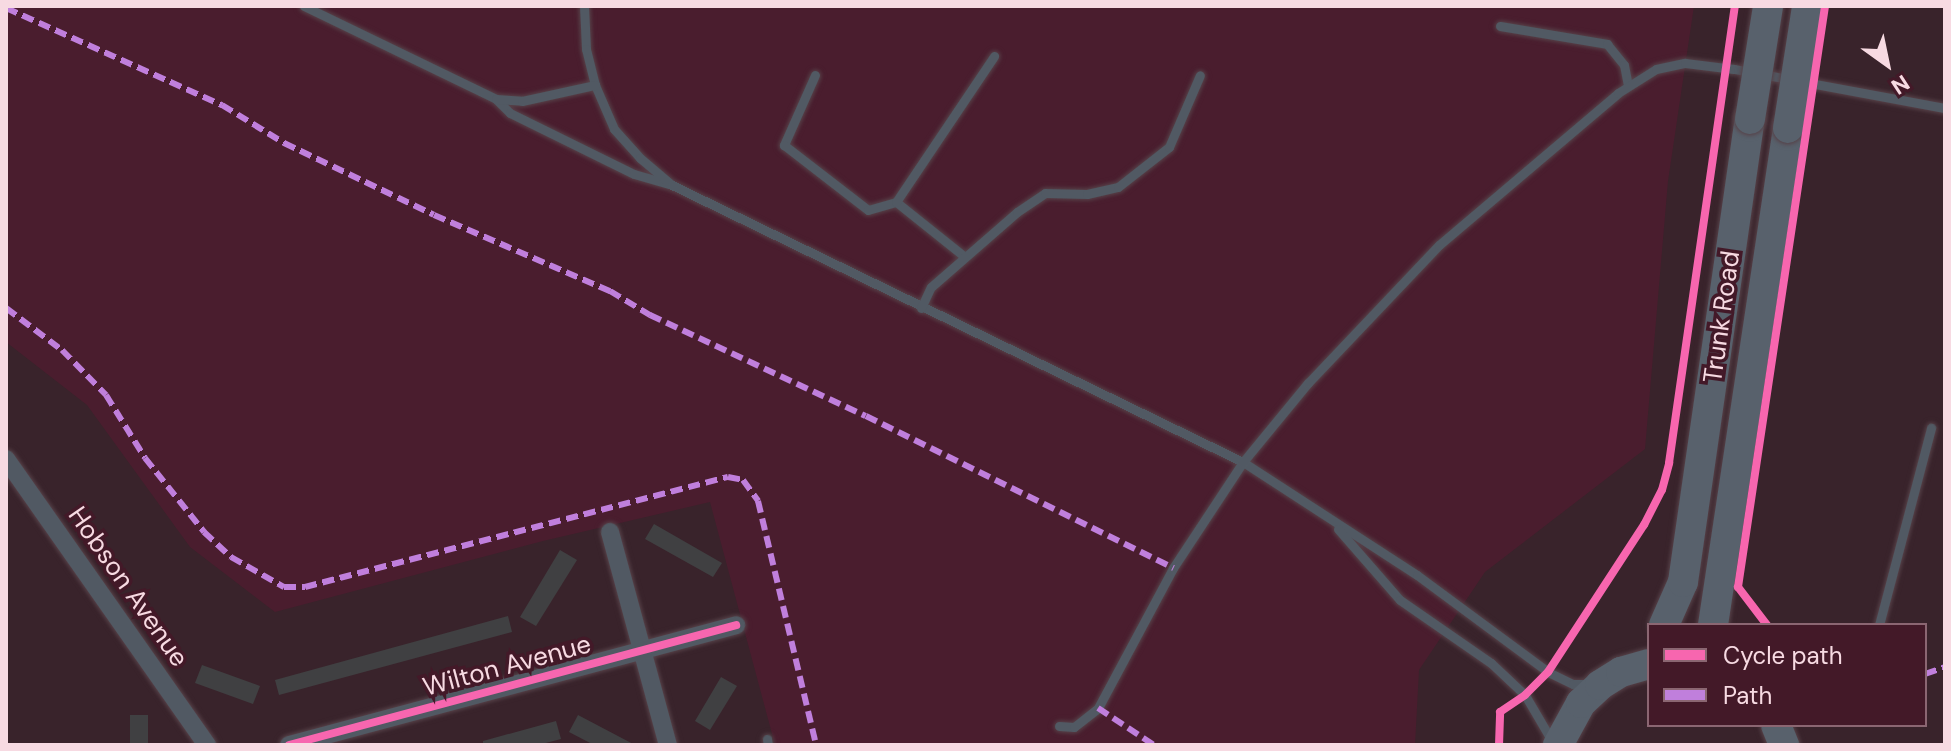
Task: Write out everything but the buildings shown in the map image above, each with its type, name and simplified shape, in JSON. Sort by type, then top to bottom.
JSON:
[{"type":"main road","name":"Trunk Road","points":[[1665,623],[1683,582],[1768,6]]},
{"type":"main road","name":"Trunk Road","points":[[1713,623],[1807,6]]},
{"type":"main road","points":[[1556,745],[1581,703],[1647,654]]},
{"type":"street","name":"Hobson Avenue","points":[[6,459],[207,745]]},
{"type":"street","points":[[610,532],[668,745]]},
{"type":"street","name":"Wilton Avenue","points":[[289,745],[736,625]]},
{"type":"lane","points":[[304,6],[496,99],[510,113],[634,174],[672,185],[1243,462],[1417,575],[1548,672],[1573,684],[1623,674]]},
{"type":"lane","points":[[584,6],[586,49],[595,85],[614,129],[640,158],[672,185]]},
{"type":"lane","points":[[1500,26],[1607,44],[1624,65],[1628,86]]},
{"type":"lane","points":[[815,75],[784,145],[868,210],[896,202],[994,56]]},
{"type":"lane","points":[[1059,726],[1074,727],[1098,708],[1173,568],[1243,462],[1308,383],[1439,245],[1628,86],[1656,69],[1685,63],[1734,69],[1945,108]]},
{"type":"lane","points":[[921,308],[931,287],[1017,212],[1045,193],[1087,194],[1118,187],[1169,147],[1200,75]]},
{"type":"lane","points":[[496,99],[522,101],[595,85]]},
{"type":"lane","points":[[896,202],[965,257]]},
{"type":"lane","points":[[1880,623],[1931,428]]},
{"type":"lane","points":[[1331,520],[1400,600],[1491,663],[1525,695],[1556,745]]},
{"type":"shaded area","points":[[6,6],[1694,6],[1668,181],[1645,449],[1485,572],[1419,670],[1415,745],[775,745],[710,502],[543,541],[275,612],[190,547],[87,405],[6,342]]},
{"type":"marked path","points":[[6,8],[222,105],[284,143],[434,215],[610,291],[650,315],[866,416],[1173,568]]},
{"type":"marked path","points":[[6,308],[62,350],[106,395],[145,458],[204,532],[231,557],[284,587],[305,587],[728,477],[743,480],[758,501],[816,745]]},
{"type":"marked path","points":[[1927,673],[1945,667]]},
{"type":"marked path","points":[[1098,708],[1154,745]]},
{"type":"cycle path","points":[[1499,745],[1500,712],[1525,695],[1548,672],[1644,525],[1662,490],[1669,463],[1735,6]]},
{"type":"cycle path","points":[[1765,623],[1738,587],[1825,6]]},
{"type":"cycle path","points":[[289,745],[736,625]]}]
